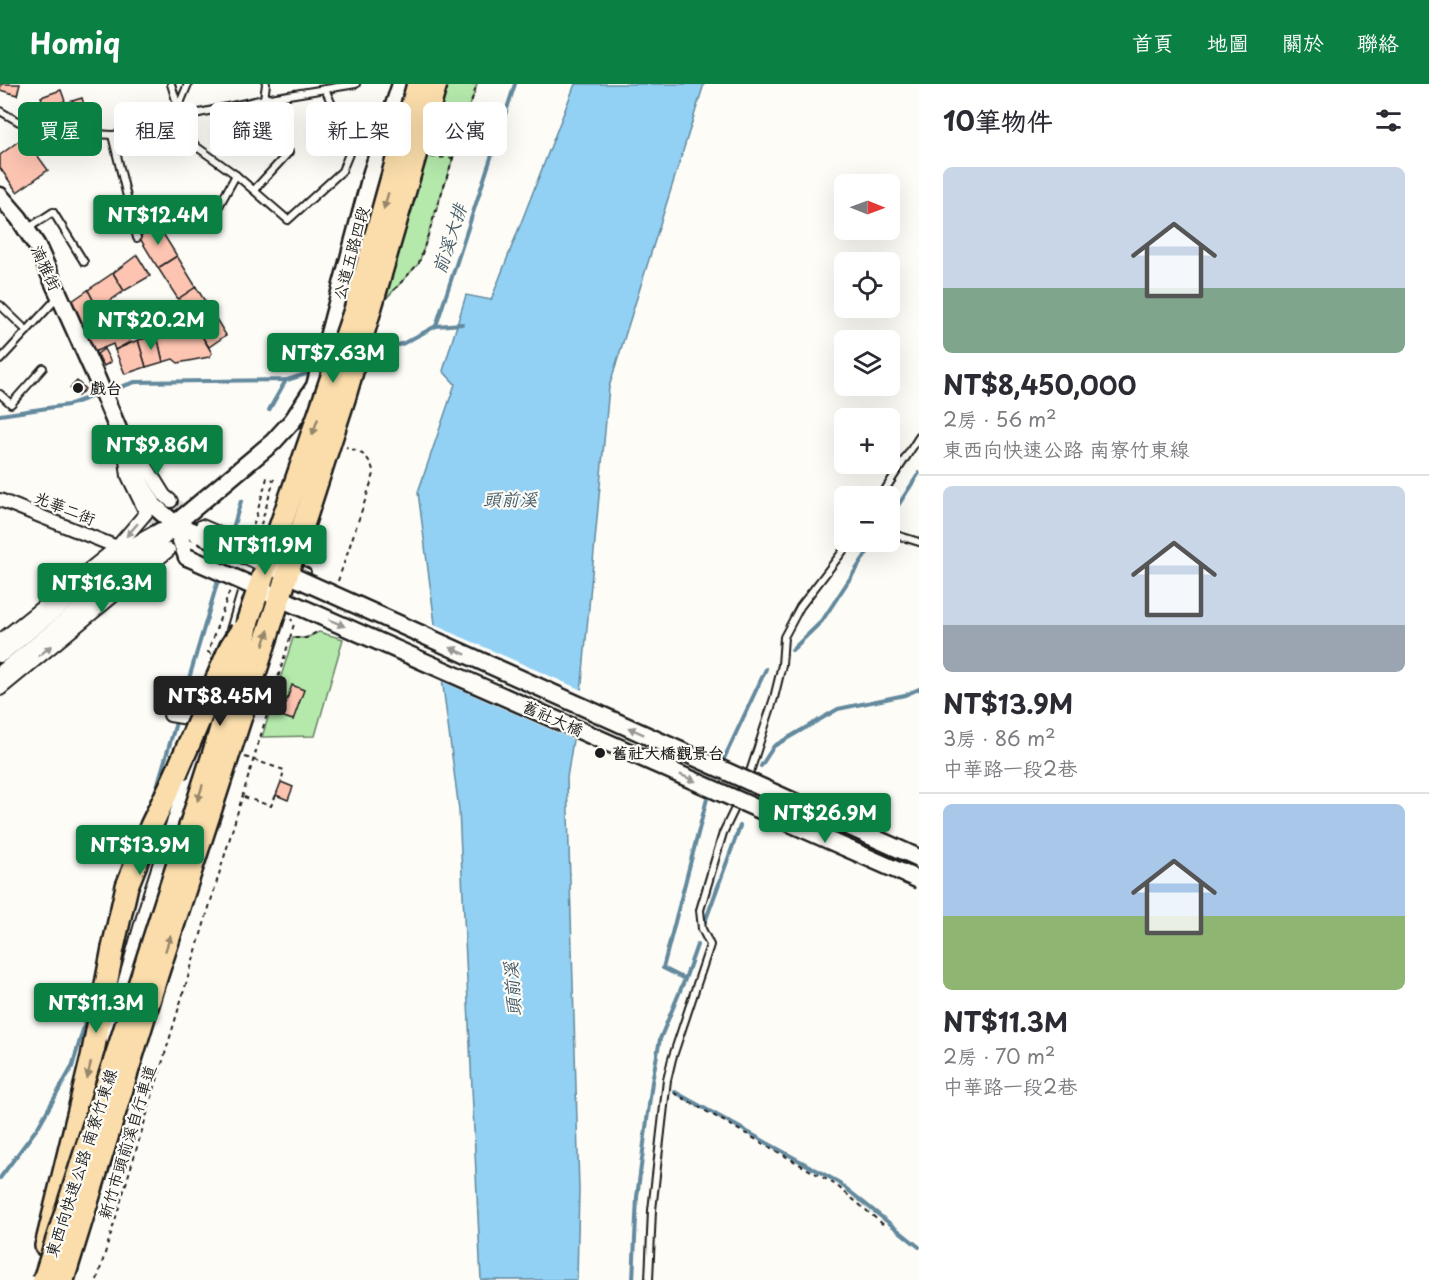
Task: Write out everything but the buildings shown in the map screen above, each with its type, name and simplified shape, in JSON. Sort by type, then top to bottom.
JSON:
[{"type":"highway","name":"東西向快速公路 南寮竹東線","points":[[46,1280],[242,661],[248,621],[355,310],[418,84]]},
{"type":"highway","name":"東西向快速公路 南寮竹東線","points":[[63,1280],[157,975],[344,399],[436,84]]},
{"type":"highway","points":[[46,1246],[92,1057],[112,948],[127,886],[151,826],[231,646],[248,621]]},
{"type":"street","name":"公道五路四段","points":[[175,524],[273,442],[292,420],[315,386],[372,172],[401,84]]},
{"type":"street","name":"公道五路四段","points":[[372,172],[384,160],[408,84]]},
{"type":"street","name":"湳雅街","points":[[0,196],[37,246],[123,441]]},
{"type":"street","points":[[123,441],[141,484],[154,507],[213,555],[251,572]]},
{"type":"street","points":[[123,441],[140,456],[164,495],[171,501]]},
{"type":"street","points":[[0,641],[117,547],[147,513],[128,476],[123,441]]},
{"type":"street","name":"光華二街","points":[[0,500],[117,547]]},
{"type":"street","points":[[46,1280],[64,1231],[116,1066],[111,1029],[150,893],[195,758],[251,572],[254,545],[222,536],[196,541],[175,524]]},
{"type":"street","points":[[0,654],[134,546],[175,524]]},
{"type":"street","points":[[0,675],[142,559],[175,524]]},
{"type":"street","name":"舊社大橋","points":[[196,541],[919,858]]},
{"type":"street","name":"舊社大橋","points":[[196,541],[919,880]]},
{"type":"street","points":[[0,689],[169,550]]},
{"type":"street","points":[[195,758],[195,719],[216,687]]},
{"type":"street","points":[[170,715],[195,719]]},
{"type":"street","points":[[744,790],[919,870]]},
{"type":"street","points":[[36,1280],[46,1246],[64,1231]]},
{"type":"lane","points":[[171,84],[176,102]]},
{"type":"lane","points":[[180,102],[188,84]]},
{"type":"lane","points":[[264,99],[266,84]]},
{"type":"lane","points":[[198,113],[264,99],[356,84]]},
{"type":"lane","points":[[198,148],[236,175],[288,220],[342,171],[362,122],[334,109],[325,89]]},
{"type":"lane","points":[[0,111],[19,122],[81,133],[112,135],[137,238]]},
{"type":"lane","points":[[254,190],[285,156]]},
{"type":"lane","points":[[213,217],[236,175]]},
{"type":"lane","points":[[26,229],[53,212],[84,262]]},
{"type":"lane","points":[[0,360],[59,296]]},
{"type":"lane","points":[[0,305],[27,331]]},
{"type":"lane","points":[[0,394],[11,404],[43,368]]},
{"type":"lane","points":[[887,486],[919,437]]},
{"type":"lane","points":[[900,536],[919,542]]},
{"type":"lane","points":[[254,545],[277,559]]},
{"type":"lane","points":[[649,1280],[652,1210],[666,1089],[672,1059],[710,945],[702,929],[700,910],[723,833],[744,790],[774,698],[782,665],[784,637],[801,607],[842,552]]},
{"type":"lane","points":[[287,563],[307,572]]},
{"type":"path","points":[[389,295],[419,263],[477,84]]},
{"type":"path","points":[[423,157],[454,158]]},
{"type":"path","points":[[336,587],[374,474],[371,460],[363,453],[344,446]]},
{"type":"path","points":[[267,478],[274,480],[254,545],[267,478]]},
{"type":"path","name":"新竹市頭前溪自行車道","points":[[97,1280],[255,761],[290,638],[306,638],[319,632],[323,621]]},
{"type":"path","points":[[255,761],[284,770],[281,782]]},
{"type":"path","points":[[244,797],[271,806],[276,795]]},
{"type":"path","points":[[666,1089],[836,1185],[885,1226]]},
{"type":"green space","points":[[432,84],[477,84],[471,102],[427,102]]},
{"type":"green space","points":[[423,114],[423,156],[454,156],[419,263],[359,328],[411,156]]},
{"type":"green space","points":[[319,632],[343,639],[315,736],[262,737],[293,638],[306,638]]},
{"type":"water","name":"頭前溪","points":[[575,84],[704,84],[609,387],[582,683],[567,778],[579,1189],[577,1280],[481,1280],[459,810],[418,492],[455,384],[443,371],[466,295],[491,300]]},
{"type":"pier","points":[[432,624],[584,691],[576,741],[439,680]]},
{"type":"waterway","name":"前溪大排","points":[[364,356],[404,343],[436,326],[515,84]]},
{"type":"waterway","points":[[436,326],[462,324]]},
{"type":"waterway","points":[[106,392],[135,382],[287,380],[312,372]]},
{"type":"waterway","name":"前溪大排","points":[[269,410],[286,380]]},
{"type":"waterway","points":[[0,415],[68,405],[99,394]]},
{"type":"waterway","points":[[900,502],[919,473]]},
{"type":"waterway","name":"前溪大排","points":[[231,535],[241,501]]},
{"type":"waterway","points":[[792,650],[822,621],[867,552]]},
{"type":"waterway","name":"前溪大排","points":[[154,797],[219,577]]},
{"type":"waterway","points":[[721,765],[766,669]]},
{"type":"waterway","points":[[761,766],[774,746],[838,709],[905,695],[919,689]]},
{"type":"waterway","points":[[633,1280],[637,1197],[652,1082],[660,1039],[685,979],[663,968],[709,791]]},
{"type":"waterway","points":[[705,922],[740,826]]},
{"type":"waterway","points":[[685,979],[697,945]]},
{"type":"waterway","name":"前溪大排","points":[[0,1178],[38,1127],[72,1067],[93,996]]},
{"type":"waterway","points":[[675,1092],[838,1182],[919,1247]]},
{"type":"tunnel","points":[[171,501],[202,526]]},
{"type":"tunnel","points":[[146,513],[173,531]]},
{"type":"place","name":"戲台","points":[[78,388]]},
{"type":"place","name":"舊社大橋觀景台","points":[[600,753]]}]
